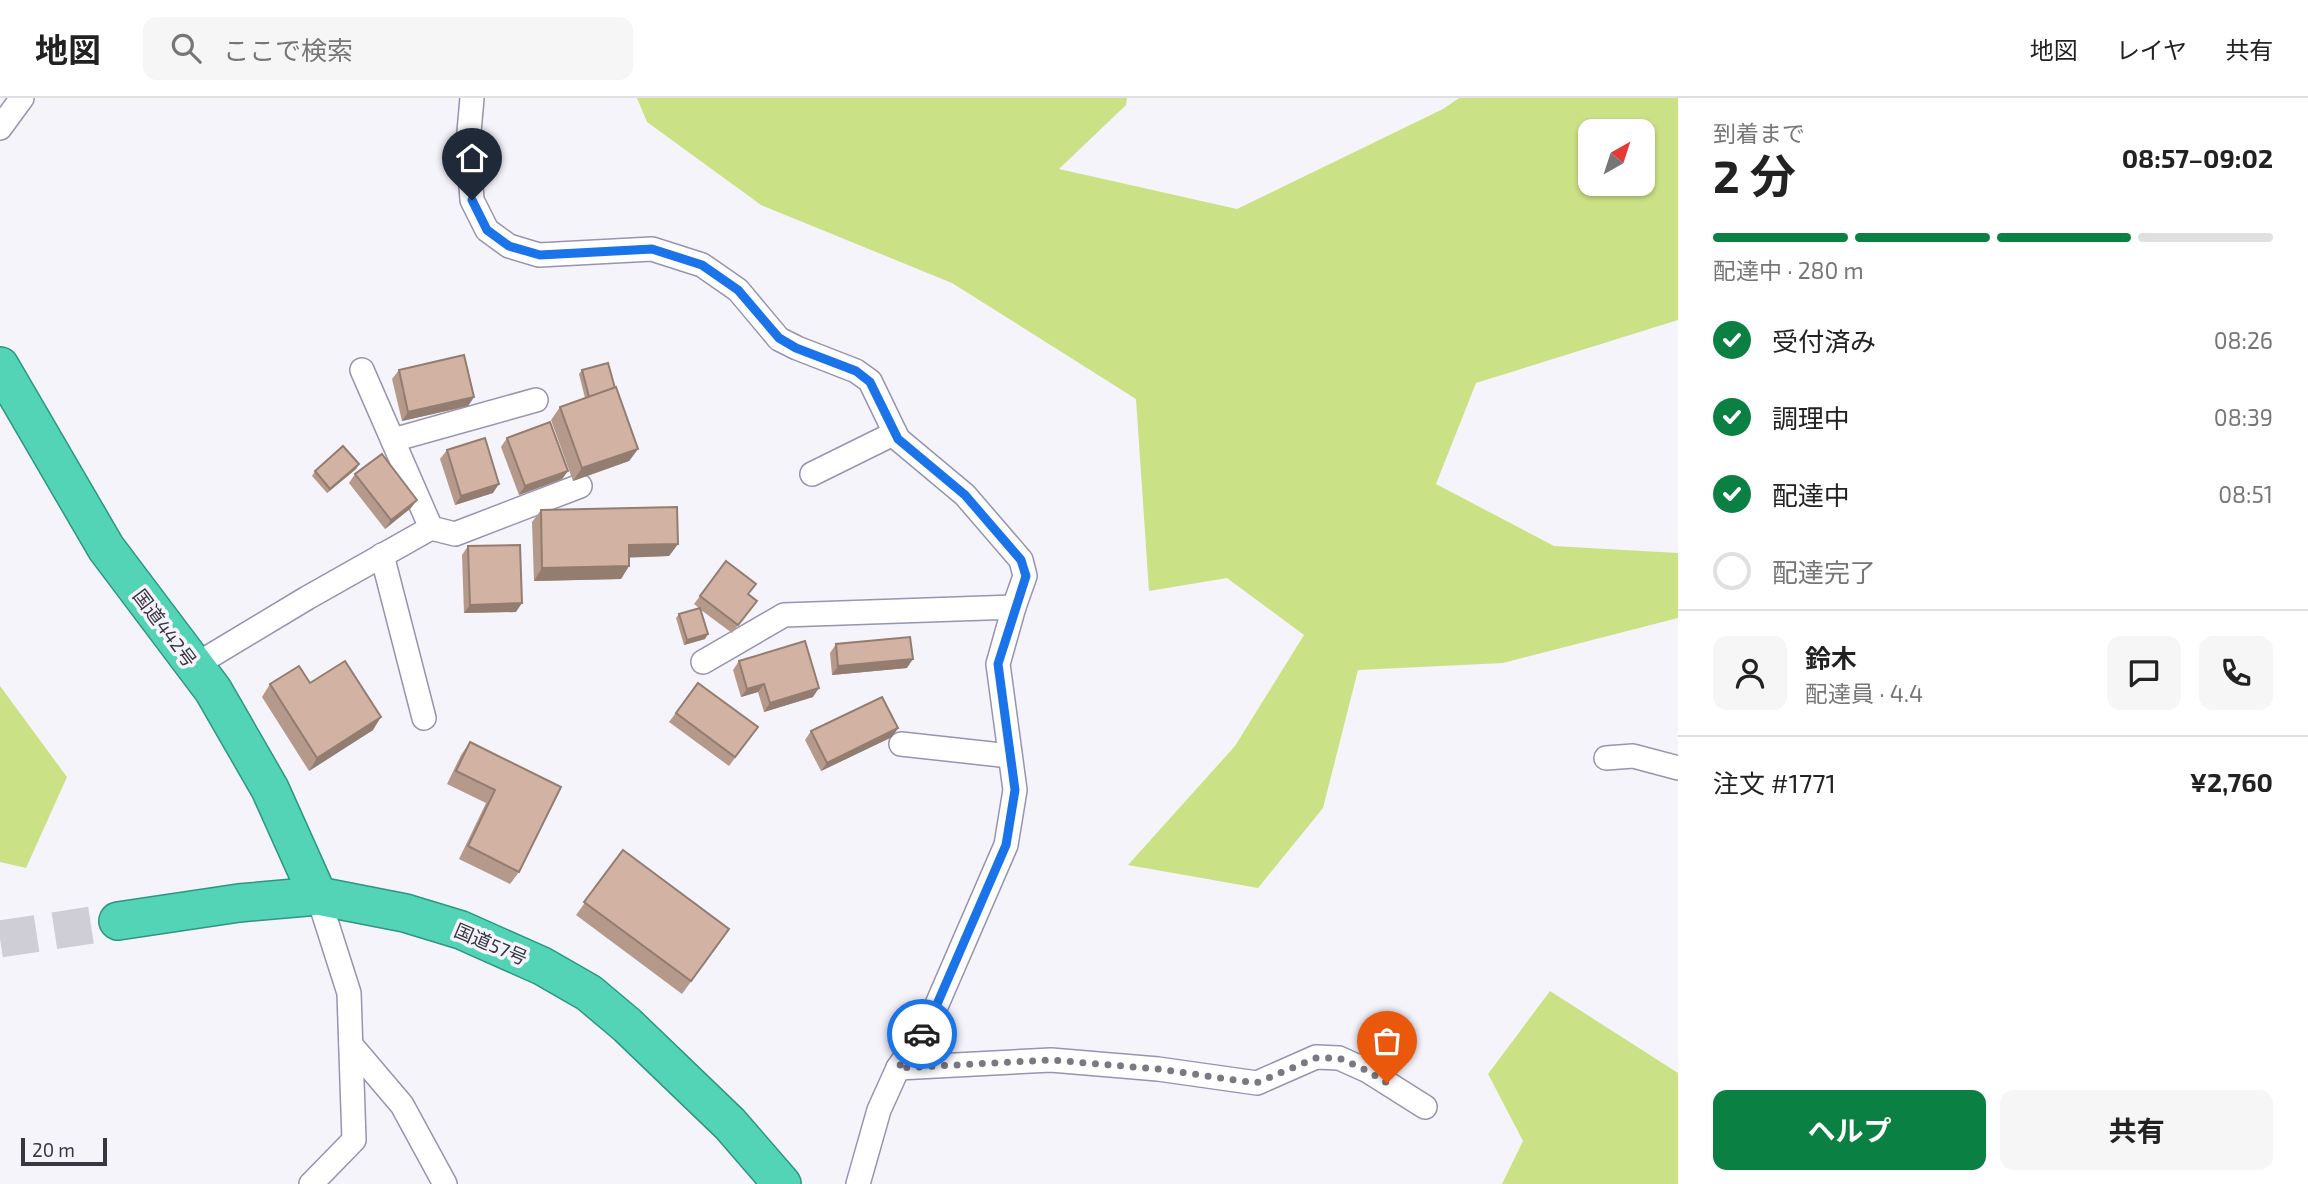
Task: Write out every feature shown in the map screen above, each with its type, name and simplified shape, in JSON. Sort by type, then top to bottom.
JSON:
[{"type":"highway","name":"国道442号","points":[[0,366],[106,548],[213,690],[270,789],[318,896]]},
{"type":"highway","name":"国道57号","points":[[118,921],[239,902],[318,896],[405,914],[461,930],[542,966],[589,993],[627,1025],[730,1124],[782,1184]]},
{"type":"street","points":[[0,128],[22,98]]},
{"type":"street","points":[[472,98],[468,143],[472,200],[487,230],[509,246],[540,255],[652,249],[702,265],[738,290],[779,338],[796,348],[856,371],[870,382],[898,439],[965,495],[1021,560],[1026,576],[998,664],[1015,790],[1006,845],[928,1025],[898,1068],[879,1110],[858,1184]]},
{"type":"street","points":[[362,370],[431,528]]},
{"type":"street","points":[[393,440],[536,400]]},
{"type":"street","points":[[812,474],[895,433]]},
{"type":"street","points":[[194,666],[431,528],[455,534],[580,486]]},
{"type":"street","points":[[382,555],[424,718]]},
{"type":"street","points":[[703,662],[784,615],[1014,607]]},
{"type":"street","points":[[901,744],[1010,756]]},
{"type":"street","points":[[1606,758],[1633,756],[1678,768]]},
{"type":"street","points":[[311,1184],[354,1140],[349,993],[318,896]]},
{"type":"street","points":[[351,1045],[401,1105],[445,1184]]},
{"type":"street","points":[[898,1068],[1051,1060],[1158,1069],[1256,1083],[1316,1058],[1339,1058],[1368,1071],[1425,1107]]},
{"type":"green space","points":[[637,98],[1127,98],[1126,105],[1059,169],[1237,209],[1443,109],[1459,98],[1678,98],[1678,320],[1476,383],[1436,484],[1554,546],[1678,553],[1678,618],[1503,663],[1358,670],[1323,808],[1258,888],[1128,865],[1235,746],[1304,635],[1227,578],[1149,591],[1136,399],[952,283],[761,205],[647,122]]},
{"type":"green space","points":[[0,686],[67,777],[26,868],[0,862]]},
{"type":"green space","points":[[1550,991],[1678,1073],[1678,1184],[1502,1184],[1523,1141],[1488,1074]]},
{"type":"building","points":[[464,355],[474,397],[408,412],[399,370]]},
{"type":"building","points":[[608,363],[615,388],[589,397],[582,370]]},
{"type":"building","points":[[616,387],[638,449],[582,468],[560,407]]},
{"type":"building","points":[[550,422],[568,471],[525,486],[507,438]]},
{"type":"building","points":[[485,438],[499,484],[461,496],[447,450]]},
{"type":"building","points":[[343,446],[359,464],[330,489],[315,471]]},
{"type":"building","points":[[382,454],[417,500],[391,520],[355,474]]},
{"type":"building","points":[[677,507],[678,544],[629,545],[629,566],[542,568],[541,510]]},
{"type":"building","points":[[520,545],[522,603],[470,605],[468,546]]},
{"type":"building","points":[[726,561],[756,584],[748,594],[757,601],[738,625],[700,596]]},
{"type":"building","points":[[700,608],[708,634],[687,640],[679,614]]},
{"type":"building","points":[[910,637],[913,659],[838,666],[836,644]]},
{"type":"building","points":[[805,641],[819,688],[770,703],[764,684],[747,689],[739,661]]},
{"type":"building","points":[[345,661],[381,717],[317,758],[270,684],[299,666],[310,683]]},
{"type":"building","points":[[698,683],[758,727],[735,757],[676,713]]},
{"type":"building","points":[[882,697],[898,728],[827,763],[811,731]]},
{"type":"building","points":[[470,742],[561,787],[519,872],[468,846],[495,790],[456,771]]},
{"type":"building","points":[[623,850],[729,929],[691,981],[584,902]]},
{"type":"tunnel","points":[[0,939],[118,921]]},
{"type":"way so far","points":[[922,1034],[898,1068],[1051,1060],[1158,1069],[1256,1083],[1316,1058],[1339,1058],[1387,1083]]},
{"type":"route","points":[[472,200],[487,230],[509,246],[540,255],[652,249],[702,265],[738,290],[779,338],[796,348],[856,371],[870,382],[898,439],[965,495],[1021,560],[1026,576],[998,664],[1015,790],[1006,845],[922,1034]]}]
